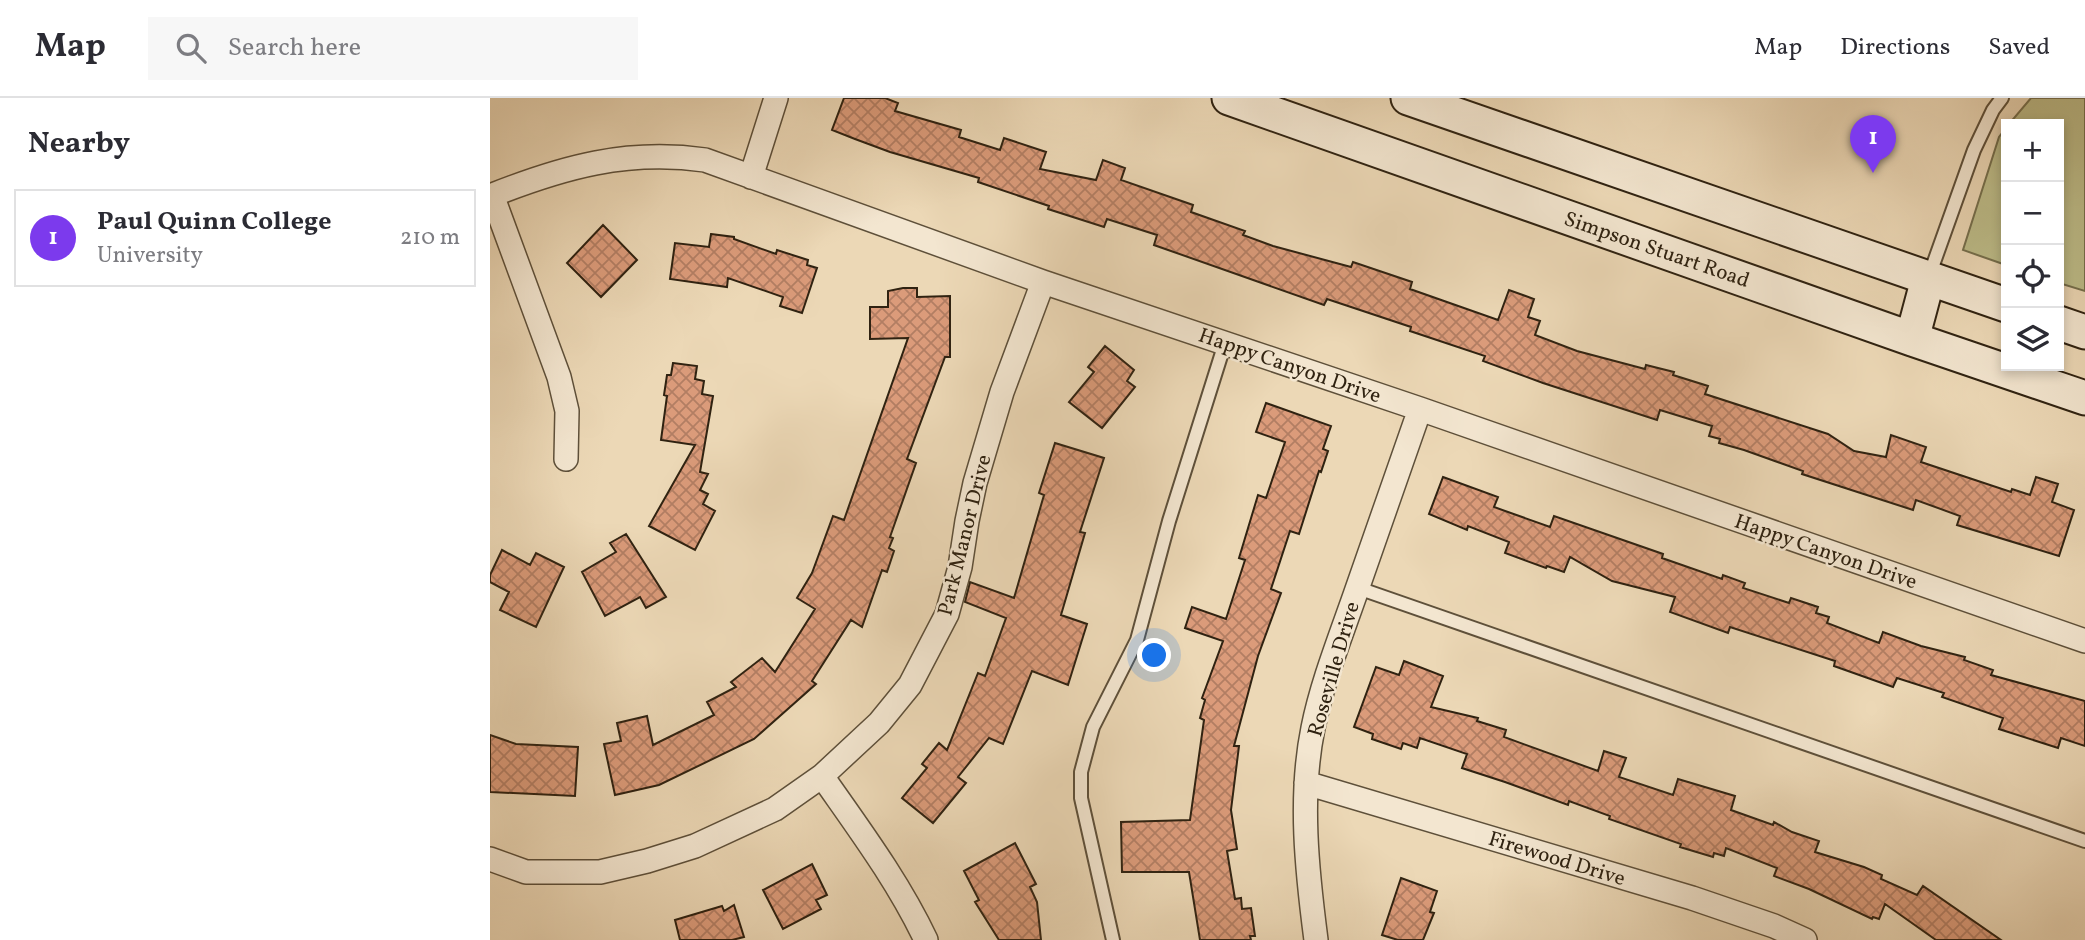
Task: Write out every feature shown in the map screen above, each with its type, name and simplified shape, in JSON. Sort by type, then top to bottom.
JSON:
[{"type":"main road","name":"Simpson Stuart Road","points":[[1229,98],[2085,398]]},
{"type":"main road","points":[[1408,98],[2001,303]]},
{"type":"main road","points":[[1912,339],[1928,279]]},
{"type":"main road","points":[[2064,325],[2085,332]]},
{"type":"street","points":[[751,177],[776,98]]},
{"type":"street","name":"Happy Canyon Drive","points":[[491,195],[552,173],[631,157],[673,155],[705,160],[1044,282],[1420,409],[2085,641]]},
{"type":"street","points":[[491,195],[559,377],[568,411],[566,459]]},
{"type":"street","name":"Park Manor Drive","points":[[490,859],[526,872],[600,872],[695,846],[775,810],[822,776],[879,723],[910,685],[947,614],[960,567],[975,483],[1002,392],[1044,282]]},
{"type":"street","name":"Roseville Drive","points":[[1316,940],[1307,841],[1307,783],[1313,728],[1328,673],[1420,409]]},
{"type":"street","points":[[822,776],[887,870],[913,912],[926,940]]},
{"type":"street","name":"Firewood Drive","points":[[1307,783],[1692,898],[1805,940]]},
{"type":"lane","points":[[1928,279],[1974,150],[1993,110],[2002,98]]},
{"type":"lane","points":[[1113,940],[1081,798],[1082,772],[1093,727],[1137,640],[1169,521],[1225,343]]},
{"type":"lane","points":[[1358,587],[2085,841]]},
{"type":"green space","points":[[2031,98],[2085,98],[2085,291],[2064,285],[2064,119],[2013,119]]},
{"type":"green space","points":[[2001,134],[2001,263],[1963,250]]},
{"type":"building","points":[[844,98],[885,98],[898,103],[895,111],[961,130],[959,137],[1000,150],[1004,138],[1046,152],[1040,169],[1096,180],[1103,160],[1125,168],[1121,180],[1193,205],[1191,212],[1245,231],[1243,235],[1351,267],[1353,262],[1412,282],[1410,289],[1498,320],[1509,290],[1534,299],[1528,317],[1540,321],[1535,335],[1577,351],[1645,369],[1646,365],[1674,372],[1673,375],[1708,386],[1705,394],[1828,434],[1854,451],[1886,457],[1891,435],[1926,447],[1921,462],[2011,492],[2012,489],[2030,495],[2036,477],[2058,484],[2052,502],[2074,510],[2059,556],[1957,525],[1960,516],[1916,500],[1913,510],[1802,474],[1803,471],[1719,443],[1720,439],[1709,436],[1712,426],[1660,410],[1657,420],[1543,383],[1483,361],[1485,356],[1410,331],[1411,327],[1327,299],[1324,305],[1154,245],[1157,235],[1107,219],[1104,227],[978,182],[979,178],[855,139],[832,130]]},
{"type":"building","points":[[603,225],[637,260],[601,297],[567,263]]},
{"type":"building","points":[[711,234],[734,237],[776,254],[777,250],[808,260],[807,265],[817,268],[802,313],[780,306],[783,297],[728,278],[727,287],[670,279],[675,243],[709,247]]},
{"type":"building","points":[[917,288],[917,297],[950,296],[950,357],[945,357],[907,459],[916,463],[890,537],[893,538],[889,548],[894,551],[887,572],[882,570],[862,627],[851,620],[812,681],[816,684],[754,739],[659,785],[615,795],[604,744],[621,741],[617,723],[647,716],[653,745],[714,715],[707,702],[736,687],[731,682],[762,658],[775,672],[815,609],[797,598],[812,573],[833,516],[844,520],[908,338],[870,339],[870,307],[888,307],[888,291]]},
{"type":"building","points":[[1105,346],[1134,370],[1127,381],[1135,387],[1102,428],[1069,402],[1094,372],[1088,367]]},
{"type":"building","points":[[673,363],[697,366],[695,379],[704,381],[702,394],[713,396],[700,472],[708,474],[700,490],[708,494],[703,504],[715,511],[695,550],[649,526],[695,445],[661,440],[667,375],[671,375]]},
{"type":"building","points":[[1266,403],[1331,426],[1323,449],[1328,451],[1299,534],[1290,531],[1271,589],[1281,593],[1258,656],[1234,746],[1239,746],[1231,810],[1237,849],[1227,851],[1235,899],[1241,898],[1242,909],[1251,908],[1255,936],[1250,936],[1251,940],[1200,940],[1189,872],[1122,872],[1121,822],[1190,820],[1204,720],[1200,718],[1205,700],[1202,698],[1223,641],[1185,628],[1192,607],[1226,619],[1245,560],[1239,558],[1258,495],[1266,498],[1285,442],[1256,432]]},
{"type":"building","points":[[1055,443],[1104,458],[1080,532],[1085,533],[1061,615],[1087,624],[1068,685],[1032,671],[1003,744],[989,738],[958,777],[966,783],[933,823],[902,798],[927,768],[922,764],[939,743],[947,750],[978,673],[985,676],[1006,618],[965,602],[970,582],[1014,598],[1044,495],[1039,493]]},
{"type":"building","points":[[1443,477],[1498,497],[1494,507],[1550,527],[1554,516],[1663,554],[1662,558],[1722,579],[1723,575],[1745,583],[1743,588],[1789,603],[1791,598],[1818,607],[1816,613],[1829,617],[1827,623],[1879,643],[1883,632],[1921,646],[1965,657],[1964,660],[1993,670],[1991,675],[2085,701],[2085,746],[2061,738],[2058,748],[1999,729],[2003,718],[1942,697],[1944,693],[1897,678],[1893,687],[1834,666],[1835,661],[1730,627],[1728,633],[1670,612],[1675,597],[1612,581],[1570,557],[1564,572],[1505,553],[1509,542],[1468,526],[1467,530],[1429,514]]},
{"type":"building","points":[[626,534],[666,597],[646,608],[640,597],[605,616],[582,572],[616,552],[610,543]]},
{"type":"building","points":[[502,550],[530,565],[536,553],[564,567],[536,627],[500,610],[509,592],[490,582],[490,575]]},
{"type":"building","points":[[1404,661],[1443,676],[1431,707],[1478,718],[1477,721],[1506,730],[1504,737],[1598,771],[1604,751],[1626,758],[1619,777],[1673,795],[1678,779],[1735,796],[1731,810],[1773,825],[1774,822],[1792,832],[1819,841],[1815,852],[1864,867],[1882,875],[1881,879],[1917,895],[1923,886],[2001,940],[1936,940],[1885,904],[1879,919],[1872,919],[1809,889],[1774,876],[1777,868],[1726,848],[1724,856],[1714,853],[1713,857],[1680,847],[1681,844],[1609,819],[1610,816],[1569,801],[1568,805],[1462,768],[1467,754],[1420,738],[1417,748],[1403,743],[1401,749],[1372,739],[1373,734],[1354,727],[1376,667],[1399,675]]},
{"type":"building","points":[[490,735],[516,744],[578,747],[575,796],[490,792]]},
{"type":"building","points":[[1015,843],[1036,884],[1030,887],[1037,902],[1041,940],[999,940],[975,902],[979,900],[964,871]]},
{"type":"building","points":[[812,864],[827,895],[816,900],[821,909],[783,929],[763,890]]},
{"type":"building","points":[[1401,878],[1437,891],[1430,912],[1434,913],[1423,940],[1398,940],[1382,935]]},
{"type":"building","points":[[734,905],[744,937],[732,940],[680,940],[675,920],[722,906],[724,911]]},
{"type":"place","name":"Paul Quinn College","points":[[1873,173]]}]
